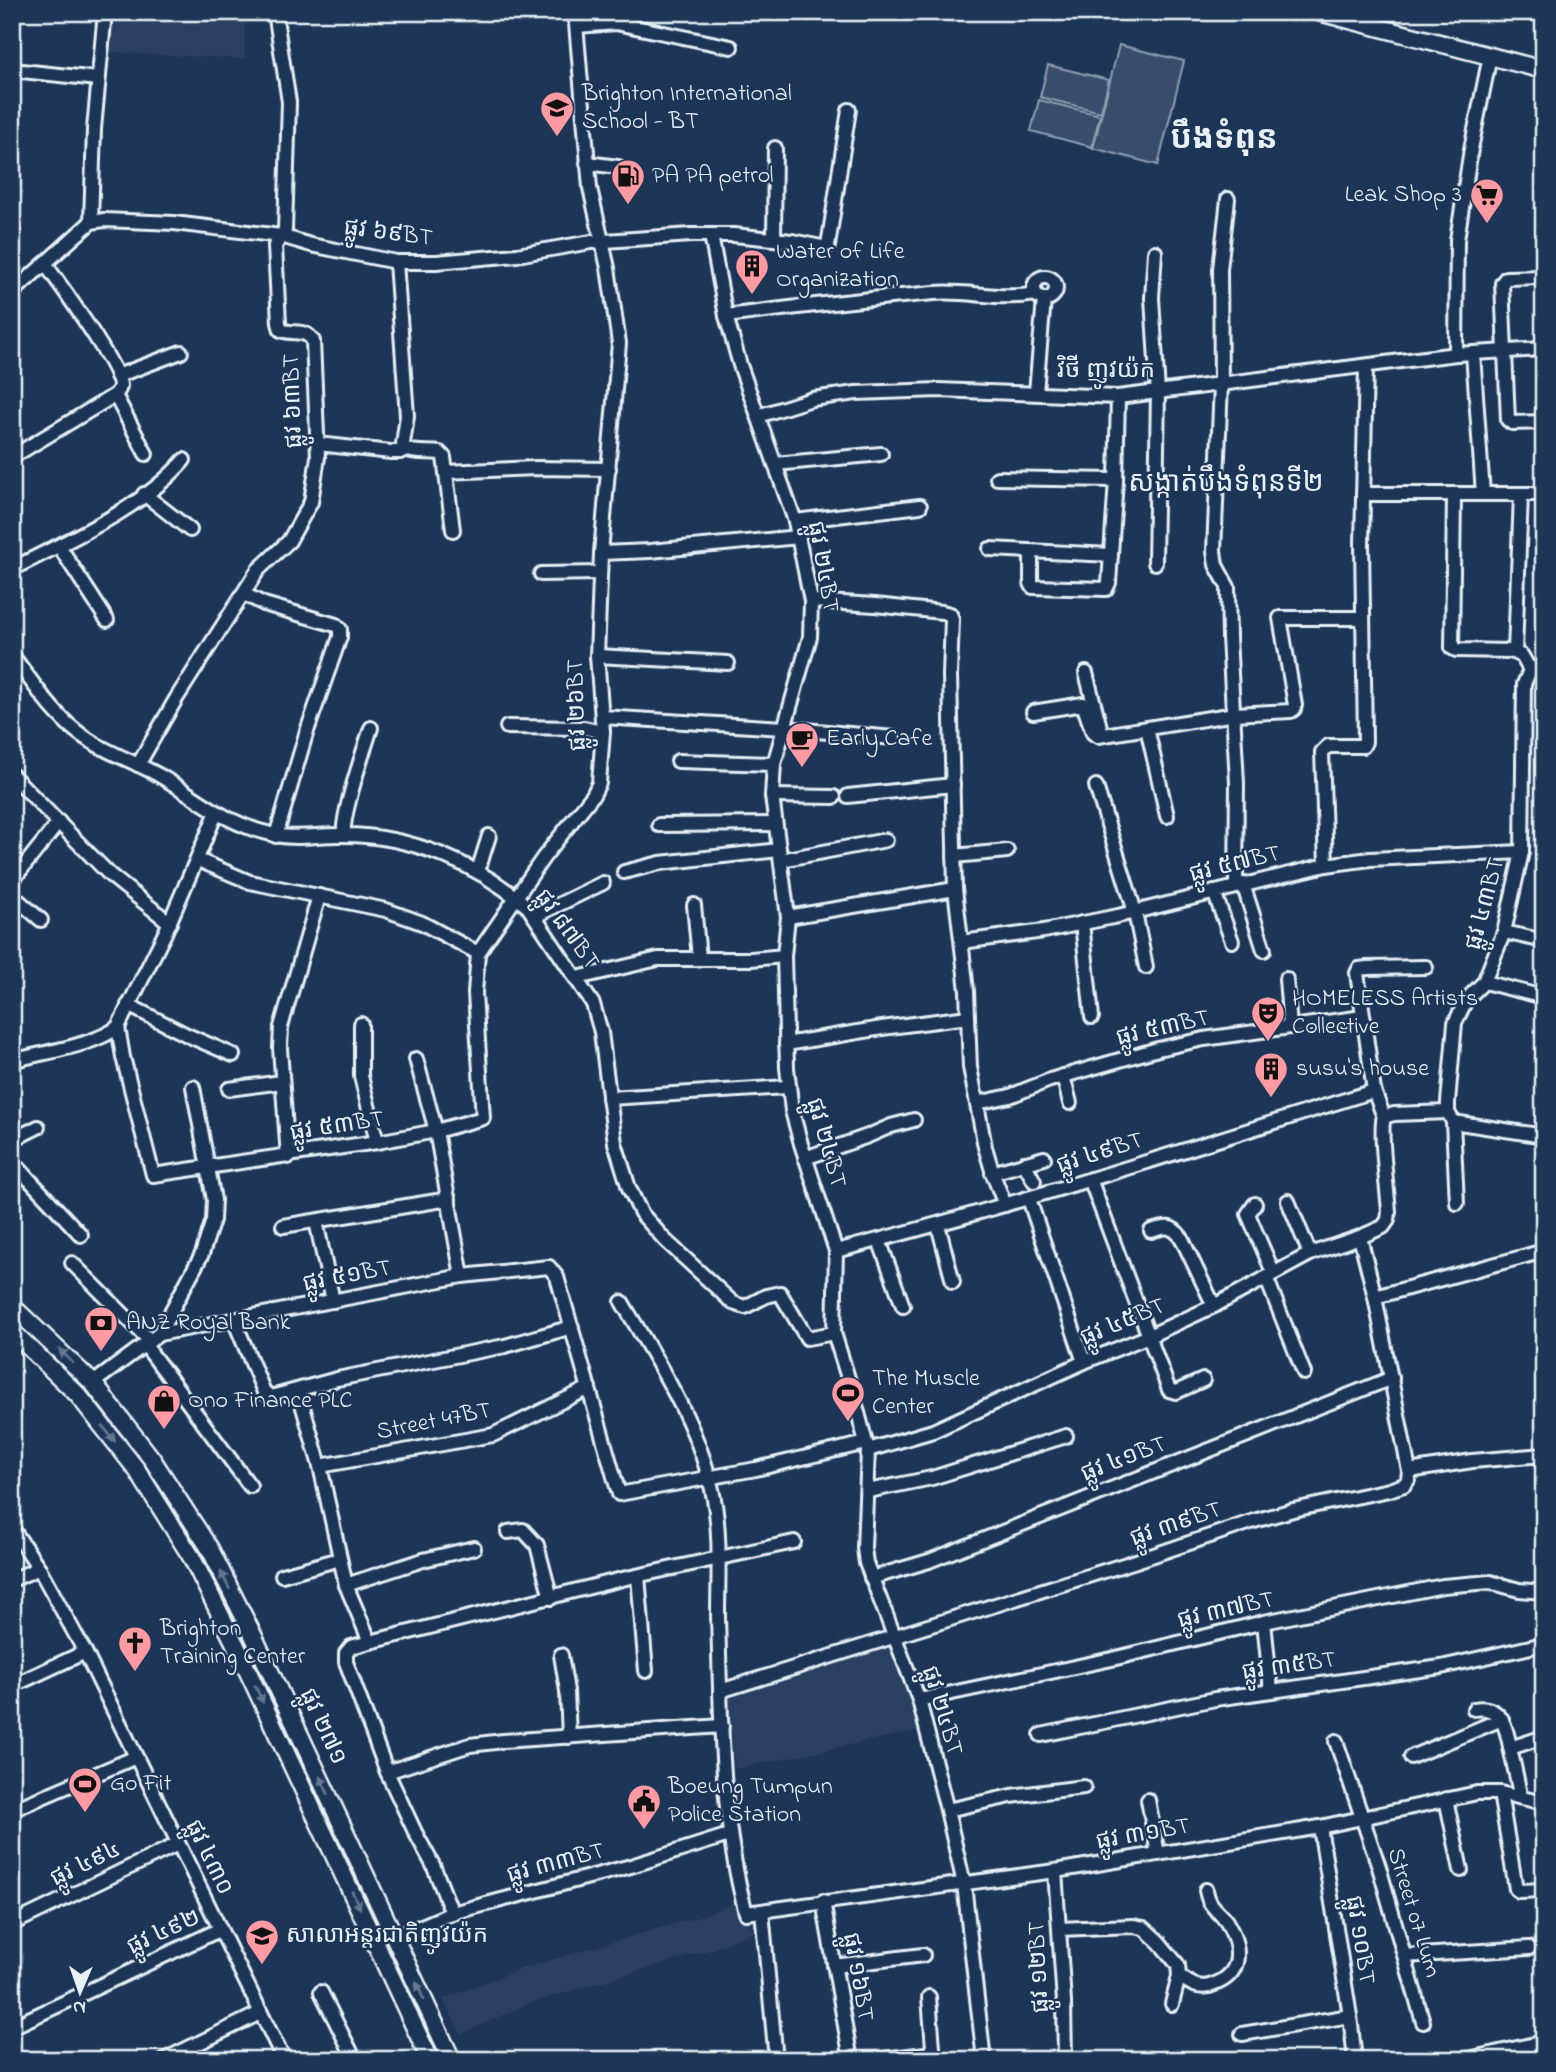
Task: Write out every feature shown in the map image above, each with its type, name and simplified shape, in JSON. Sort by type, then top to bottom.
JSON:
[{"type":"main road","points":[[1320,12],[1544,70]]},
{"type":"main road","name":"ផ្លូវ ២៧១","points":[[12,1306],[93,1384],[152,1459],[210,1549],[396,1937],[442,2058]]},
{"type":"main road","name":"ផ្លូវ ២៧១","points":[[12,1331],[86,1405],[137,1471],[192,1558],[442,2058]]},
{"type":"street","points":[[12,293],[91,222],[91,172],[105,12]]},
{"type":"street","name":"ផ្លូវ ៦៣BT","points":[[138,765],[176,699],[258,570],[289,541],[307,512],[313,493],[318,443],[314,418],[313,341],[309,334],[281,330],[279,323],[275,246],[285,230],[289,102],[275,12]]},
{"type":"street","name":"ផ្លូវ ២៦BT","points":[[472,1122],[483,1118],[475,993],[478,953],[515,896],[593,795],[599,783],[603,732],[597,656],[600,573],[619,343],[608,268],[587,163],[575,12]]},
{"type":"street","points":[[577,26],[616,23],[731,47]]},
{"type":"street","points":[[1456,354],[1457,240],[1471,149],[1490,56]]},
{"type":"street","points":[[12,70],[98,79]]},
{"type":"street","name":"ផ្លូវ ៦៩BT","points":[[91,222],[104,220],[174,223],[281,236],[311,245],[396,262],[436,262],[517,255],[602,241],[711,235],[828,246],[849,110]]},
{"type":"street","points":[[774,239],[775,148]]},
{"type":"street","points":[[587,163],[618,167]]},
{"type":"street","points":[[1228,199],[1220,269],[1221,384],[1214,558],[1228,587],[1240,885],[1264,950]]},
{"type":"street","name":"ផ្លូវ ២៤BT","points":[[711,235],[726,316],[795,521],[811,601],[810,637],[774,764],[772,796],[788,917],[784,956],[788,1087],[805,1158],[836,1251],[834,1333],[867,1447],[864,1548],[871,1578],[919,1700],[947,1810],[964,1884],[984,2060]]},
{"type":"street","points":[[1155,563],[1158,393],[1152,298],[1156,252]]},
{"type":"street","points":[[396,262],[407,416],[403,444],[405,449]]},
{"type":"street","points":[[12,457],[116,395],[120,385],[90,330],[46,264]]},
{"type":"street","points":[[1544,277],[1503,280],[1508,420],[1512,423],[1544,422]]},
{"type":"street","points":[[726,316],[834,302],[937,293],[1004,298],[1040,296],[1036,392]]},
{"type":"street","name":"វិថី ញូវយ៉ក","points":[[758,416],[812,399],[856,393],[939,390],[1118,397],[1456,354],[1544,349]]},
{"type":"street","points":[[117,376],[181,352]]},
{"type":"street","points":[[1473,353],[1483,494]]},
{"type":"street","points":[[1326,865],[1322,752],[1328,746],[1363,746],[1365,743],[1363,494],[1366,366]]},
{"type":"street","points":[[116,395],[146,454]]},
{"type":"street","points":[[1031,551],[1031,583],[1038,589],[1106,589],[1109,583],[1116,480],[1118,397]]},
{"type":"street","points":[[318,443],[391,452],[405,449],[440,453],[444,457],[453,530]]},
{"type":"street","points":[[775,464],[881,454]]},
{"type":"street","points":[[12,569],[108,520],[174,472],[184,460]]},
{"type":"street","points":[[446,472],[536,468],[609,469]]},
{"type":"street","points":[[997,478],[1116,480]]},
{"type":"street","points":[[144,494],[190,530]]},
{"type":"street","points":[[1363,494],[1544,494]]},
{"type":"street","points":[[1515,652],[1521,494]]},
{"type":"street","points":[[1454,495],[1452,648],[1515,652],[1522,656],[1530,670],[1544,665]]},
{"type":"street","points":[[795,521],[920,506]]},
{"type":"street","points":[[601,553],[799,537]]},
{"type":"street","points":[[59,545],[107,620]]},
{"type":"street","points":[[990,550],[1111,555]]},
{"type":"street","points":[[541,574],[600,573]]},
{"type":"street","points":[[244,594],[264,604],[336,625],[340,629],[340,637],[306,734],[276,836]]},
{"type":"street","points":[[811,601],[950,614],[952,619],[950,676],[955,889],[962,942],[970,1068],[985,1147],[1005,1205]]},
{"type":"street","points":[[1033,712],[1083,704],[1093,733],[1098,736],[1234,714],[1294,709],[1280,618],[1363,618]]},
{"type":"street","name":"ផ្លូវ ៨៧BT","points":[[12,655],[70,726],[99,747],[163,778],[216,814],[276,836],[295,838],[344,835],[404,842],[478,871],[515,896],[535,916],[593,1004],[601,1032],[615,1143],[629,1188],[641,1213],[665,1240],[733,1304],[745,1307],[766,1296],[780,1293],[807,1338],[834,1333]]},
{"type":"street","points":[[597,656],[727,663]]},
{"type":"street","name":"ផ្លូវ ៤៣BT","points":[[1457,1203],[1450,1117],[1455,1023],[1466,1000],[1484,982],[1504,932],[1522,852],[1524,684],[1530,670]]},
{"type":"street","points":[[1086,673],[1102,735]]},
{"type":"street","points":[[602,717],[894,738]]},
{"type":"street","points":[[507,727],[603,732]]},
{"type":"street","points":[[344,835],[343,827],[348,807],[371,728]]},
{"type":"street","points":[[1147,728],[1167,816]]},
{"type":"street","points":[[678,761],[774,764]]},
{"type":"street","points":[[12,775],[110,875],[170,923]]},
{"type":"street","points":[[848,796],[953,785]]},
{"type":"street","points":[[1096,786],[1135,912],[1146,967]]},
{"type":"street","points":[[772,796],[834,797]]},
{"type":"street","points":[[12,1061],[108,1035],[118,1027],[170,923],[216,814]]},
{"type":"street","points":[[12,881],[59,822]]},
{"type":"street","points":[[659,825],[775,824]]},
{"type":"street","points":[[478,871],[489,836]]},
{"type":"street","points":[[624,872],[660,863],[780,855],[886,841]]},
{"type":"street","points":[[954,856],[1007,851]]},
{"type":"street","name":"ផ្លូវ ៥៧BT","points":[[962,942],[1135,912],[1326,865],[1370,859],[1522,852]]},
{"type":"street","points":[[198,860],[250,883],[386,910],[422,923],[478,953]]},
{"type":"street","points":[[535,916],[603,883]]},
{"type":"street","points":[[788,917],[955,889]]},
{"type":"street","points":[[1214,892],[1233,941]]},
{"type":"street","points":[[12,895],[41,920]]},
{"type":"street","points":[[288,1157],[281,1027],[319,896]]},
{"type":"street","points":[[694,905],[699,958]]},
{"type":"street","points":[[1082,923],[1092,1017]]},
{"type":"street","points":[[1504,932],[1544,940]]},
{"type":"street","points":[[577,978],[658,959],[751,959],[784,956]]},
{"type":"street","points":[[1426,967],[1359,970],[1357,973],[1374,1091],[1384,1117],[1394,1114],[1450,1117],[1543,1136],[1544,1119]]},
{"type":"street","points":[[1286,979],[1290,1027]]},
{"type":"street","points":[[1484,982],[1544,997]]},
{"type":"street","points":[[128,1005],[233,1055]]},
{"type":"street","points":[[786,1044],[968,1017]]},
{"type":"street","name":"ផ្លូវ ៥៣BT","points":[[977,1103],[1010,1096],[1063,1076],[1193,1041],[1363,1017]]},
{"type":"street","points":[[361,1024],[361,1076],[377,1142]]},
{"type":"street","name":"ផ្លូវ ៥៣BT","points":[[118,1027],[153,1175],[288,1157],[436,1131],[472,1122]]},
{"type":"street","points":[[416,1059],[436,1131],[462,1276]]},
{"type":"street","points":[[1063,1076],[1070,1103]]},
{"type":"street","points":[[229,1089],[282,1082]]},
{"type":"street","points":[[93,1384],[151,1340],[202,1254],[214,1220],[214,1200],[193,1087]]},
{"type":"street","points":[[609,1098],[788,1087]]},
{"type":"street","name":"ផ្លូវ ៤៩BT","points":[[836,1251],[1029,1199],[1374,1091]]},
{"type":"street","name":"ផ្លូវ ៤៥BT","points":[[589,1388],[620,1494],[867,1447],[933,1431],[1214,1306],[1310,1254],[1383,1227],[1388,1220],[1381,1126],[1384,1117]]},
{"type":"street","points":[[805,1158],[891,1126],[914,1121]]},
{"type":"street","points":[[12,1140],[38,1127]]},
{"type":"street","points":[[992,1173],[1044,1158]]},
{"type":"street","points":[[12,1161],[80,1235]]},
{"type":"street","points":[[1024,1163],[1034,1181]]},
{"type":"street","points":[[1090,1179],[1170,1392],[1203,1380]]},
{"type":"street","points":[[283,1226],[449,1199]]},
{"type":"street","points":[[1029,1199],[1084,1362]]},
{"type":"street","points":[[1288,1201],[1310,1254]]},
{"type":"street","points":[[1255,1204],[1248,1214],[1304,1373]]},
{"type":"street","points":[[316,1220],[333,1301]]},
{"type":"street","points":[[938,1225],[953,1282]]},
{"type":"street","points":[[1151,1231],[1166,1226],[1174,1229],[1214,1306]]},
{"type":"street","points":[[1360,1237],[1392,1378],[1409,1471],[1472,1461],[1544,1455]]},
{"type":"street","points":[[879,1240],[902,1306]]},
{"type":"street","points":[[1375,1297],[1544,1251]]},
{"type":"street","points":[[72,1263],[151,1340],[250,1486]]},
{"type":"street","name":"ផ្លូវ ៥១BT","points":[[151,1340],[233,1320],[462,1276],[545,1267],[553,1269],[557,1277],[572,1327]]},
{"type":"street","points":[[622,1302],[678,1396],[709,1478],[717,1530],[720,1691],[729,1835]]},
{"type":"street","points":[[233,1320],[267,1396],[271,1397],[337,1379],[505,1346],[572,1327],[589,1388]]},
{"type":"street","name":"ផ្លូវ ៤១BT","points":[[871,1578],[929,1561],[1392,1378]]},
{"type":"street","name":"Street 47BT","points":[[320,1466],[493,1435],[589,1388]]},
{"type":"street","points":[[298,1390],[320,1466],[346,1585],[370,1642]]},
{"type":"street","points":[[867,1491],[932,1478],[1066,1436]]},
{"type":"street","name":"ផ្លូវ ៣៩BT","points":[[720,1691],[1136,1561],[1254,1521],[1389,1490],[1404,1485],[1409,1471]]},
{"type":"street","name":"ផ្លូវ ៤៣០","points":[[12,1528],[39,1568],[85,1652],[284,2060]]},
{"type":"street","points":[[508,1532],[523,1530],[537,1545],[551,1598]]},
{"type":"street","points":[[452,1913],[433,1865],[387,1772],[346,1662],[346,1653],[351,1647],[638,1576],[794,1542]]},
{"type":"street","points":[[346,1585],[423,1560],[474,1548]]},
{"type":"street","points":[[282,1575],[340,1559]]},
{"type":"street","points":[[12,1580],[39,1568]]},
{"type":"street","points":[[638,1576],[646,1671]]},
{"type":"street","name":"ផ្លូវ ៣៧BT","points":[[919,1700],[1112,1659],[1264,1622],[1470,1583],[1490,1583],[1519,1590],[1544,1592]]},
{"type":"street","points":[[1264,1622],[1271,1691]]},
{"type":"street","name":"ផ្លូវ ៣៥BT","points":[[1041,1735],[1215,1699],[1441,1667],[1544,1644]]},
{"type":"street","points":[[12,1686],[85,1652]]},
{"type":"street","points":[[561,1656],[567,1691],[569,1737]]},
{"type":"street","points":[[1474,1709],[1482,1707],[1494,1710],[1502,1719],[1507,1730],[1520,1796]]},
{"type":"street","points":[[1411,1757],[1502,1719]]},
{"type":"street","points":[[387,1772],[470,1745],[722,1726]]},
{"type":"street","points":[[1510,1748],[1544,1737]]},
{"type":"street","name":"Street 07 Lum","points":[[1336,1741],[1379,1867],[1423,2022]]},
{"type":"street","points":[[12,1810],[135,1757]]},
{"type":"street","points":[[947,1810],[1011,1796],[1084,1787]]},
{"type":"street","name":"ផ្លូវ ៣១BT","points":[[729,1835],[734,1871],[746,1913],[1055,1871],[1320,1827],[1477,1793],[1500,1793],[1544,1803]]},
{"type":"street","points":[[1500,1793],[1516,1889],[1528,1892],[1544,1890]]},
{"type":"street","points":[[1446,1799],[1461,1870]]},
{"type":"street","points":[[1148,1800],[1158,1854]]},
{"type":"street","name":"ផ្លូវ ១០BT","points":[[1320,1827],[1355,2060]]},
{"type":"street","name":"ផ្លូវ ៣៣BT","points":[[396,1937],[452,1913],[631,1866],[729,1835]]},
{"type":"street","name":"ផ្លូវ ៤៩៤","points":[[12,1924],[178,1844]]},
{"type":"street","name":"ផ្លូវ ១២BT","points":[[1055,1871],[1065,2060]]},
{"type":"street","points":[[1179,1976],[1197,1987],[1208,1986],[1234,1971],[1238,1962],[1234,1935],[1223,1918],[1211,1907],[1206,1890]]},
{"type":"street","name":"ផ្លូវ ១៦BT","points":[[823,1901],[850,2060]]},
{"type":"street","points":[[762,1911],[776,2060]]},
{"type":"street","points":[[1059,1929],[1133,1926],[1143,1928],[1178,1965],[1179,1976],[1172,2004]]},
{"type":"street","name":"ផ្លូវ ៤៩២","points":[[12,2027],[219,1930]]},
{"type":"street","points":[[1405,1956],[1529,1948]]},
{"type":"street","points":[[834,1966],[923,1955]]},
{"type":"street","points":[[321,1992],[355,2060]]},
{"type":"street","points":[[875,2060],[934,2056],[929,1997]]},
{"type":"street","points":[[164,2060],[260,2014]]},
{"type":"street","points":[[1242,2034],[1350,2016]]},
{"type":"street","points":[[1464,2060],[1544,2042]]},
{"type":"shaded area","points":[[114,12],[245,12],[245,59],[107,52]]},
{"type":"shaded area","points":[[1119,45],[1184,61],[1158,165],[1093,148]]},
{"type":"shaded area","points":[[1048,65],[1109,80],[1101,112],[1040,97]]},
{"type":"shaded area","points":[[1039,100],[1100,115],[1092,147],[1031,131]]},
{"type":"shaded area","points":[[891,1645],[920,1730],[735,1769],[729,1694]]},
{"type":"shaded area","points":[[737,1901],[754,1932],[713,1949],[530,2003],[461,2034],[443,1999],[520,1969],[708,1914]]},
{"type":"place","name":"Brighton International School - BT","points":[[557,138]]},
{"type":"place","name":"PA PA petrol","points":[[628,206]]},
{"type":"place","name":"Leak Shop 3","points":[[1487,225]]},
{"type":"place","name":"Water of Life Organization","points":[[752,296]]},
{"type":"place","name":"Early Cafe","points":[[802,769]]},
{"type":"place","name":"HOMELESS Artists Collective","points":[[1268,1043]]},
{"type":"place","name":"susu's house","points":[[1271,1099]]},
{"type":"place","name":"ANZ Royal Bank","points":[[101,1353]]},
{"type":"place","name":"The Muscle Center","points":[[848,1423]]},
{"type":"place","name":"Ono Finance PLC","points":[[164,1431]]},
{"type":"place","name":"Brighton Training Center","points":[[135,1673]]},
{"type":"place","name":"Go Fit","points":[[85,1814]]},
{"type":"place","name":"Boeung Tumpun Police Station","points":[[644,1831]]},
{"type":"place","name":"សាលាអន្តរជាតិញូវយ៉ក","points":[[262,1966]]},
{"type":"district","name":"បឹងទំពុន","points":[[1224,140]]},
{"type":"district","name":"សង្កាត់បឹងទំពុនទី២","points":[[1226,484]]}]
